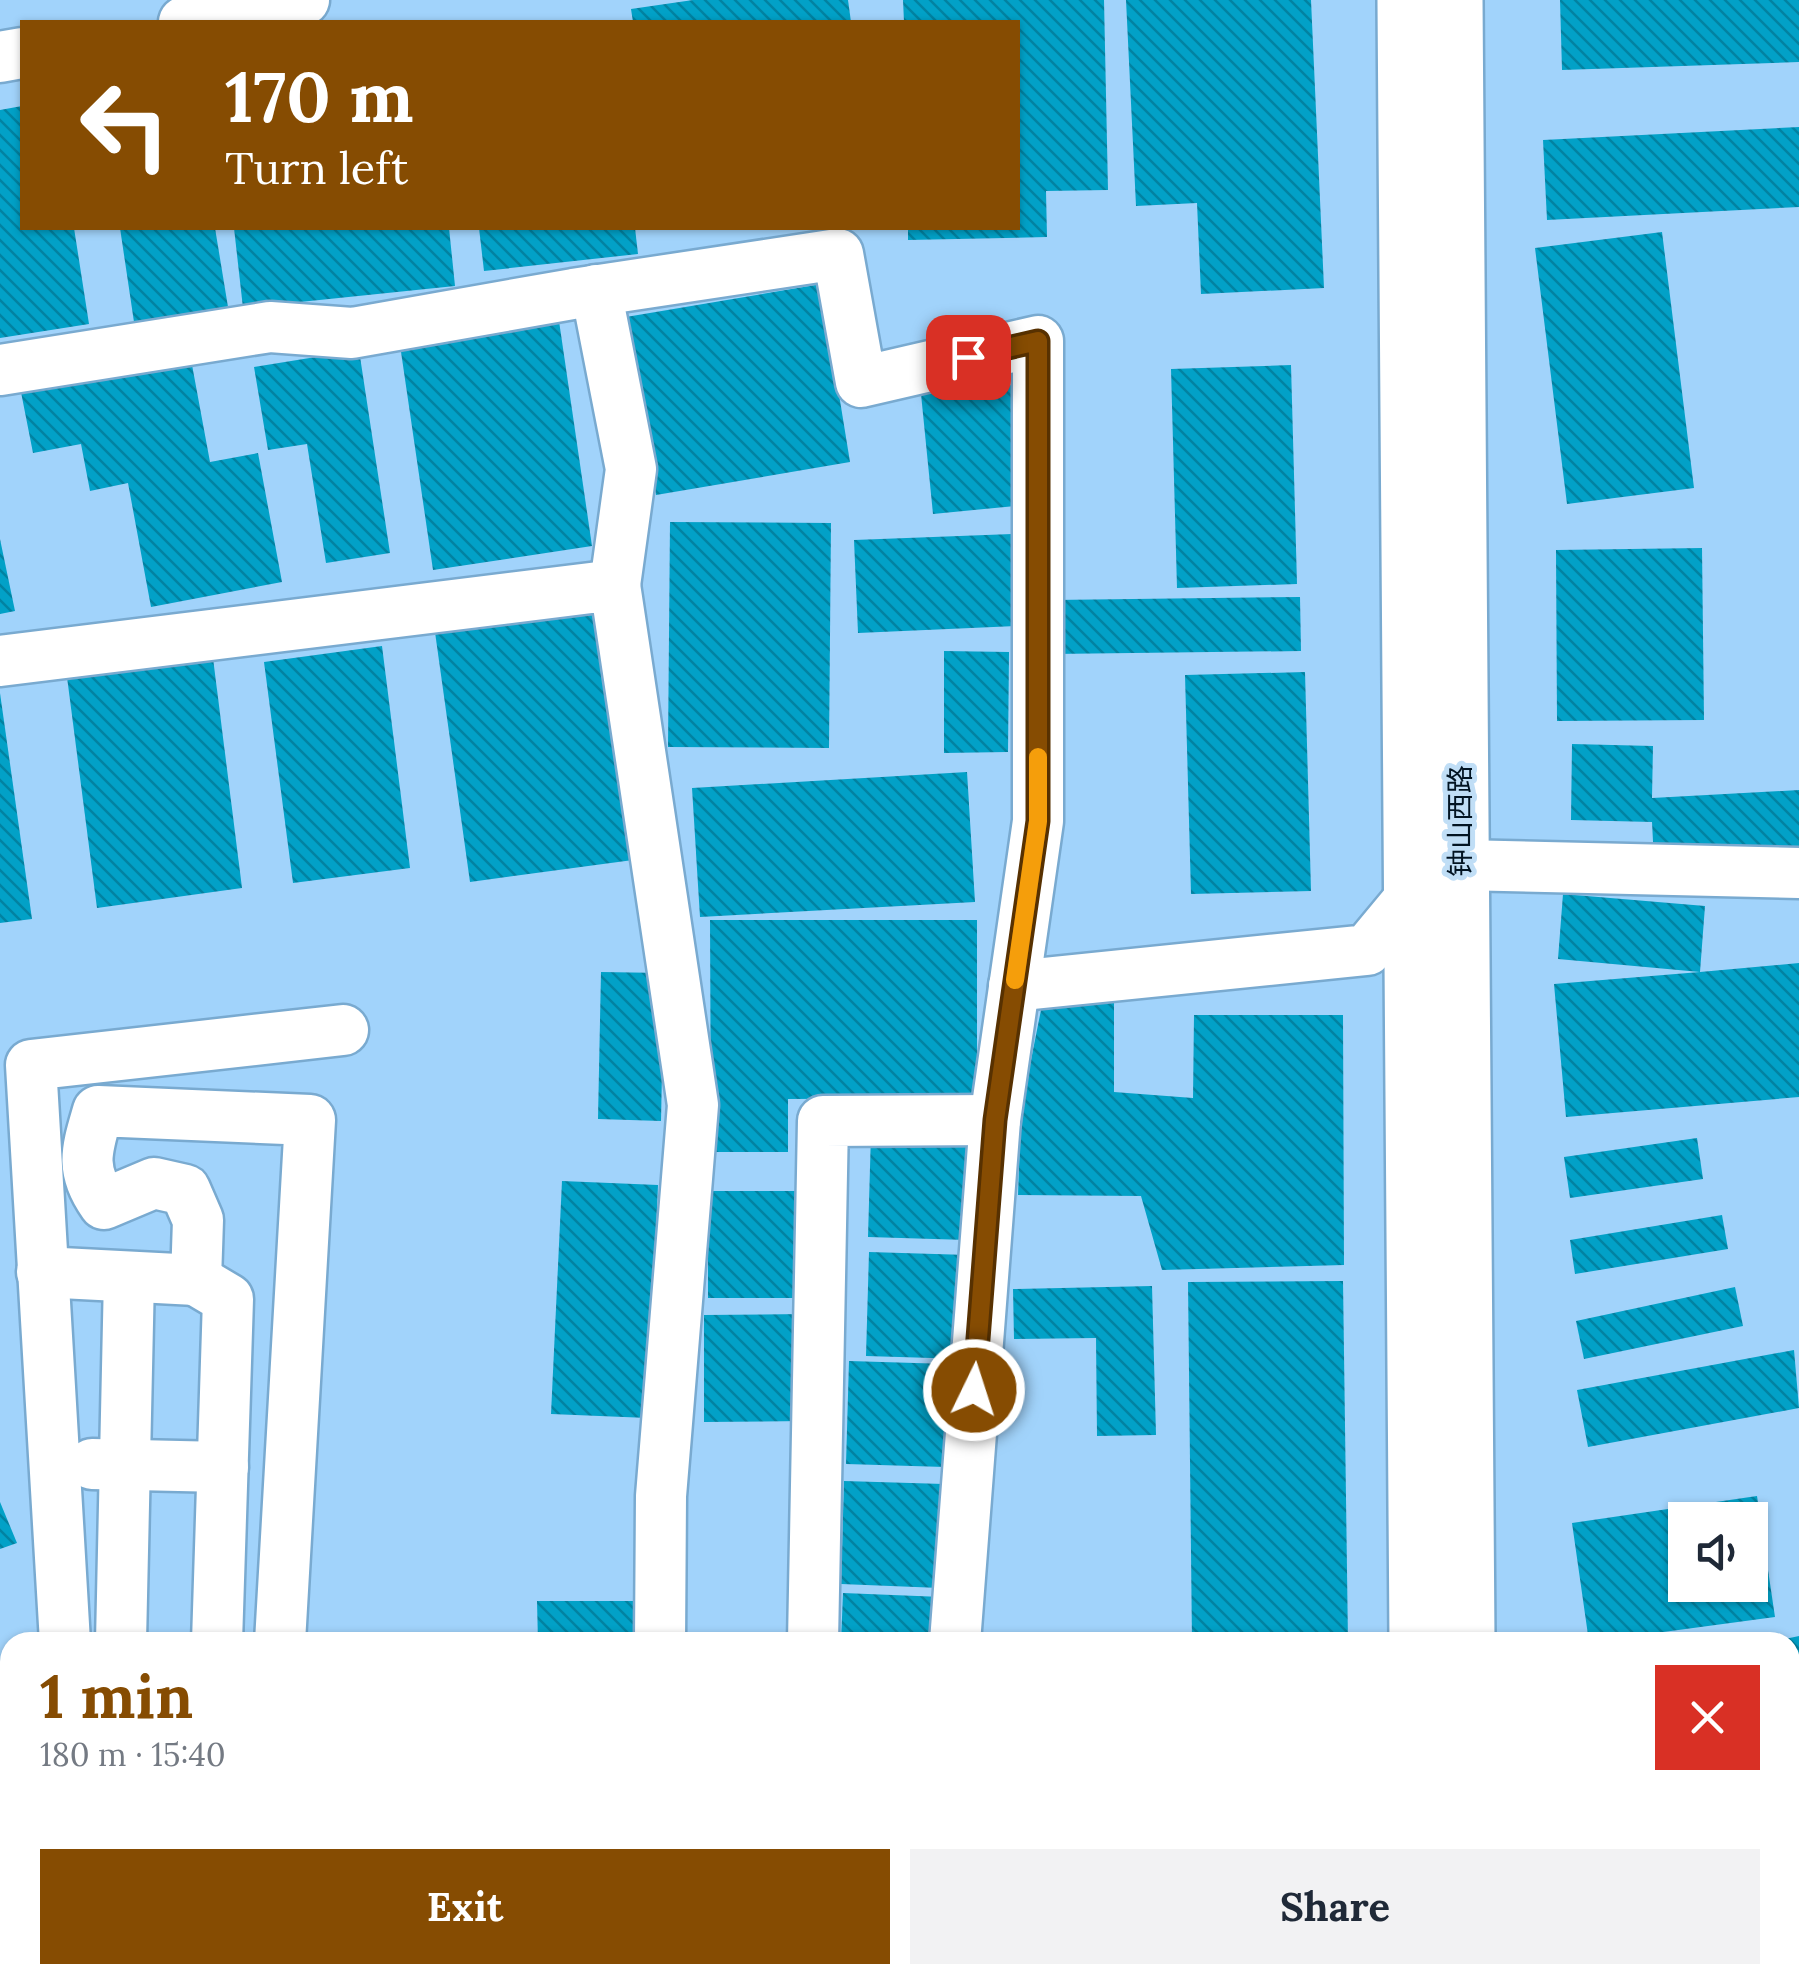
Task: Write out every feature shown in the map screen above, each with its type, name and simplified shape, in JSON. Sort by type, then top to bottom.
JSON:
[{"type":"main road","name":"钟山西路","points":[[1405,0],[1417,1632]]},
{"type":"main road","name":"钟山西路","points":[[1455,0],[1467,1632]]},
{"type":"street","points":[[195,14],[304,0]]},
{"type":"street","points":[[0,370],[270,327],[352,333],[596,290],[838,254],[861,382],[1038,341],[1038,821],[995,1120],[956,1632]]},
{"type":"street","points":[[596,290],[630,469],[615,584],[693,1105],[661,1496],[660,1632]]},
{"type":"street","points":[[0,661],[615,584]]},
{"type":"street","points":[[1460,864],[1799,873]]},
{"type":"street","points":[[1014,986],[1367,950],[1411,898]]},
{"type":"street","points":[[64,1632],[30,1064],[344,1030]]},
{"type":"street","points":[[196,1280],[198,1220],[185,1190],[154,1184],[104,1204],[93,1188],[85,1156],[98,1111],[310,1120],[281,1632]]},
{"type":"street","points":[[813,1632],[822,1120],[995,1120]]},
{"type":"street","points":[[42,1272],[196,1280],[228,1299],[218,1632]]},
{"type":"street","points":[[121,1632],[129,1277]]},
{"type":"street","points":[[52,1464],[223,1466]]},
{"type":"building","points":[[693,0],[848,0],[851,20],[633,20],[631,9]]},
{"type":"building","points":[[903,0],[1104,0],[1108,190],[1046,191],[1047,237],[908,240],[908,230],[1020,230],[1020,20],[904,20]]},
{"type":"building","points":[[1126,0],[1311,0],[1324,288],[1201,294],[1197,203],[1136,206]]},
{"type":"building","points":[[1560,0],[1799,0],[1799,62],[1562,70]]},
{"type":"building","points":[[20,106],[20,230],[74,230],[89,324],[0,338],[0,110]]},
{"type":"building","points":[[1799,127],[1799,207],[1547,220],[1543,140]]},
{"type":"building","points":[[120,230],[215,230],[228,307],[134,322]]},
{"type":"building","points":[[234,230],[449,230],[455,286],[243,308]]},
{"type":"building","points":[[479,230],[635,230],[638,254],[484,271]]},
{"type":"building","points":[[1662,232],[1694,488],[1567,504],[1535,248]]},
{"type":"building","points":[[821,284],[850,462],[656,495],[626,317]]},
{"type":"building","points":[[559,321],[592,546],[433,570],[400,345]]},
{"type":"building","points":[[359,350],[390,553],[326,563],[307,444],[268,450],[254,367]]},
{"type":"building","points":[[190,354],[210,462],[258,453],[282,582],[151,607],[128,483],[90,491],[81,444],[33,453],[20,387]]},
{"type":"building","points":[[1291,365],[1297,584],[1177,588],[1171,369]]},
{"type":"building","points":[[1013,385],[1025,505],[933,514],[921,394]]},
{"type":"building","points":[[670,522],[831,523],[829,748],[668,747]]},
{"type":"building","points":[[1012,534],[1016,626],[858,633],[854,540]]},
{"type":"building","points":[[0,539],[15,611],[0,614]]},
{"type":"building","points":[[1702,548],[1704,720],[1557,721],[1556,550]]},
{"type":"building","points":[[1300,597],[1301,651],[1053,654],[1053,600]]},
{"type":"building","points":[[597,603],[633,860],[470,882],[434,625]]},
{"type":"building","points":[[382,646],[410,868],[293,883],[264,662]]},
{"type":"building","points":[[944,651],[1009,652],[1008,752],[944,753]]},
{"type":"building","points":[[213,658],[242,888],[97,908],[67,677]]},
{"type":"building","points":[[1305,672],[1311,891],[1191,894],[1185,675]]},
{"type":"building","points":[[0,693],[32,919],[0,923]]},
{"type":"building","points":[[1572,744],[1653,746],[1652,798],[1799,790],[1799,854],[1654,861],[1652,822],[1571,820]]},
{"type":"building","points":[[967,772],[975,902],[700,917],[692,788]]},
{"type":"building","points":[[1563,894],[1705,906],[1700,972],[1558,959]]},
{"type":"building","points":[[710,920],[977,920],[977,1098],[788,1099],[788,1152],[711,1152]]},
{"type":"building","points":[[1799,963],[1799,1097],[1566,1117],[1554,984]]},
{"type":"building","points":[[601,972],[664,973],[661,1121],[598,1119]]},
{"type":"building","points":[[1114,997],[1114,1092],[1193,1098],[1194,1015],[1343,1015],[1344,1265],[1162,1270],[1141,1196],[1018,1195],[1021,1110],[1043,1000]]},
{"type":"building","points":[[871,1133],[971,1136],[967,1240],[868,1237]]},
{"type":"building","points":[[1697,1138],[1703,1179],[1570,1198],[1564,1157]]},
{"type":"building","points":[[562,1181],[658,1185],[648,1418],[551,1414]]},
{"type":"building","points":[[708,1191],[809,1191],[809,1298],[708,1298]]},
{"type":"building","points":[[1722,1215],[1728,1249],[1575,1274],[1570,1240]]},
{"type":"building","points":[[869,1252],[968,1255],[965,1359],[866,1356]]},
{"type":"building","points":[[1343,1281],[1348,1632],[1192,1632],[1188,1282]]},
{"type":"building","points":[[1152,1286],[1156,1435],[1097,1436],[1096,1338],[1014,1339],[1013,1289]]},
{"type":"building","points":[[1735,1287],[1743,1326],[1584,1359],[1576,1321]]},
{"type":"building","points":[[805,1314],[805,1421],[704,1422],[704,1315]]},
{"type":"building","points":[[1794,1350],[1799,1408],[1588,1447],[1577,1390]]},
{"type":"building","points":[[849,1361],[948,1364],[945,1467],[846,1464]]},
{"type":"building","points":[[844,1481],[944,1484],[940,1588],[841,1584]]},
{"type":"building","points":[[1757,1496],[1758,1502],[1716,1502]]},
{"type":"building","points":[[0,1502],[17,1543],[0,1549]]},
{"type":"building","points":[[1668,1509],[1668,1602],[1768,1602],[1768,1570],[1775,1617],[1663,1632],[1588,1632],[1572,1523]]},
{"type":"building","points":[[843,1593],[942,1597],[941,1632],[841,1632]]},
{"type":"building","points":[[537,1601],[639,1601],[639,1632],[538,1632]]},
{"type":"slow traffic","points":[[1015,980],[1038,821],[1038,757]]},
{"type":"route","points":[[968,357],[1038,341],[1038,821],[995,1120],[974,1390]]}]
